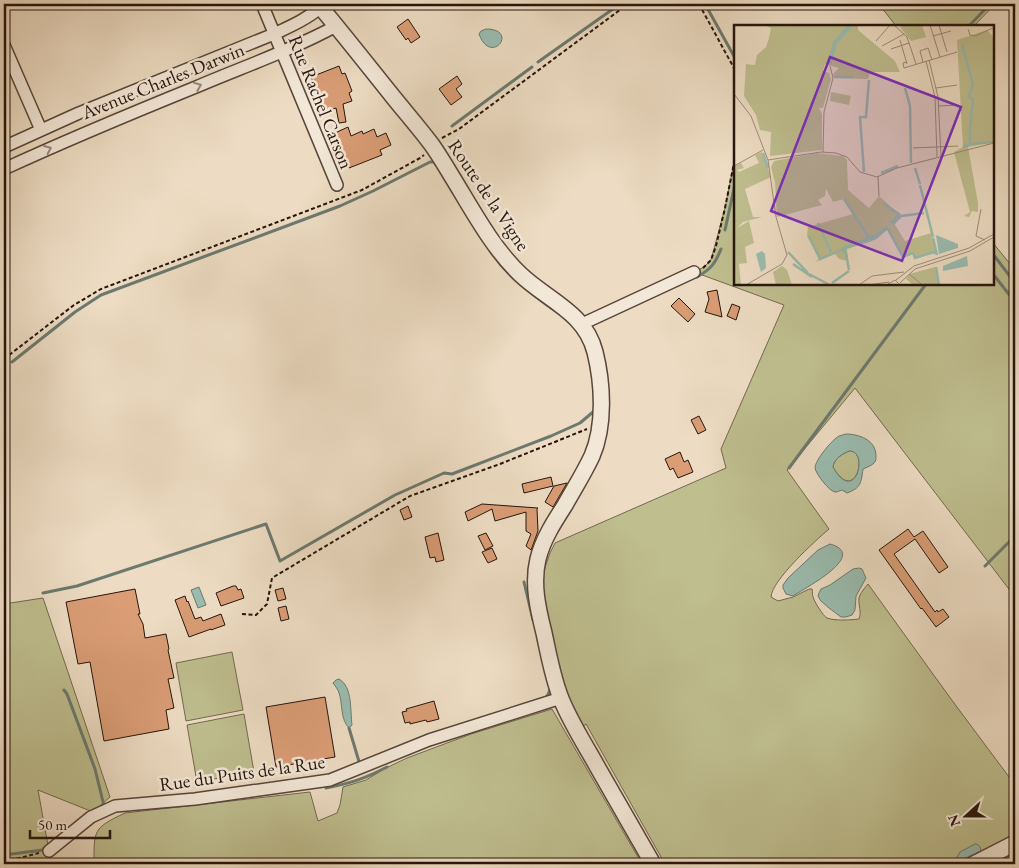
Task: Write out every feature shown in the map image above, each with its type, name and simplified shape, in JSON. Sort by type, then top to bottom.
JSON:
[{"type":"street","name":"Rue Rachel Carson","points":[[262,4],[337,185]]},
{"type":"street","name":"Avenue Charles Darwin","points":[[4,147],[80,113],[274,34],[312,15],[320,6]]},
{"type":"street","name":"Route de la Vigne","points":[[320,6],[433,146],[490,238],[504,257],[526,280],[562,306],[588,332],[596,353],[600,388],[598,438],[585,470],[549,531],[541,549],[535,575],[535,588],[540,620],[561,698],[573,723],[653,864]]},
{"type":"street","name":"Avenue Charles Darwin","points":[[4,169],[98,127],[282,52],[336,26]]},
{"type":"street","points":[[4,45],[41,130]]},
{"type":"street","points":[[582,324],[694,272]]},
{"type":"street","name":"Rue du Puits de la Rue","points":[[49,851],[91,817],[115,806],[195,799],[330,780],[429,740],[561,698]]},
{"type":"street","points":[[974,864],[1015,843]]},
{"type":"path","points":[[4,357],[74,305],[101,289],[362,190],[420,158],[442,138],[459,130],[628,4]]},
{"type":"path","points":[[699,4],[734,68]]},
{"type":"path","points":[[694,272],[704,267],[711,260],[725,208],[734,163]]},
{"type":"path","points":[[242,614],[256,615],[268,604],[272,578],[410,496],[600,424]]},
{"type":"path","points":[[4,862],[49,851]]},
{"type":"shaded area","points":[[879,4],[995,4],[975,25],[895,25]]},
{"type":"shaded area","points":[[734,163],[734,285],[994,285],[994,244],[1015,270],[1015,597],[855,388],[787,470],[829,529],[786,571],[773,590],[771,597],[778,601],[812,589],[815,602],[827,618],[838,620],[859,619],[859,598],[861,592],[868,584],[1015,785],[1015,834],[970,858],[954,864],[665,864],[586,724],[582,727],[568,700],[546,615],[543,593],[543,573],[555,543],[726,468],[721,449],[784,305],[694,272],[704,267],[711,260],[725,208]]},
{"type":"shaded area","points":[[849,451],[855,453],[859,466],[853,479],[848,481],[841,477],[833,467],[841,455]]},
{"type":"shaded area","points":[[43,598],[110,797],[93,812],[38,790],[49,851],[49,864],[4,864],[4,604]]},
{"type":"shaded area","points":[[232,652],[243,710],[186,721],[176,663]]},
{"type":"shaded area","points":[[552,709],[642,864],[94,864],[94,844],[98,831],[107,823],[125,813],[310,792],[318,821],[337,813],[343,787],[366,780],[407,758],[471,734]]},
{"type":"shaded area","points":[[244,714],[254,772],[197,782],[187,725]]},
{"type":"water","points":[[486,29],[501,34],[500,44],[490,47],[484,43],[479,34]]},
{"type":"water","points":[[845,434],[856,435],[866,439],[873,446],[876,456],[874,463],[863,469],[858,487],[847,493],[842,490],[835,492],[829,489],[815,468],[828,446],[836,438]],"holes":[[[846,452],[855,453],[859,466],[857,474],[848,481],[841,478],[833,467],[839,457]]]},
{"type":"water","points":[[830,544],[840,549],[842,556],[839,563],[830,572],[793,596],[786,594],[783,585],[788,578],[818,550]]},
{"type":"water","points":[[853,569],[862,569],[866,578],[856,596],[855,610],[852,615],[841,617],[821,601],[818,596],[819,593],[821,589]]},
{"type":"water","points":[[199,587],[206,605],[198,608],[191,590]]},
{"type":"water","points":[[339,679],[349,693],[352,725],[349,728],[344,720],[339,692],[333,683]]},
{"type":"water","points":[[975,844],[980,847],[981,850],[979,852],[958,861],[956,859],[960,852]]},
{"type":"building","points":[[408,19],[420,37],[411,43],[408,38],[406,40],[397,27]]},
{"type":"building","points":[[339,66],[342,74],[345,73],[352,91],[349,93],[352,101],[343,104],[346,122],[339,123],[336,108],[325,112],[311,77]]},
{"type":"building","points":[[457,76],[462,84],[456,89],[462,97],[451,105],[439,89]]},
{"type":"building","points":[[348,127],[351,136],[362,131],[363,134],[374,129],[377,137],[386,133],[391,145],[380,150],[382,155],[349,168],[335,133]]},
{"type":"building","points":[[717,290],[722,317],[705,312],[709,299],[707,292]]},
{"type":"building","points":[[679,298],[695,314],[688,322],[671,306]]},
{"type":"building","points":[[732,304],[740,307],[736,320],[727,316]]},
{"type":"building","points":[[699,416],[706,430],[698,434],[691,420]]},
{"type":"building","points":[[680,452],[684,462],[688,460],[693,472],[678,478],[673,468],[670,470],[665,459]]},
{"type":"building","points":[[551,477],[553,486],[524,493],[522,484]]},
{"type":"building","points":[[567,483],[553,507],[545,502],[554,486]]},
{"type":"building","points":[[482,504],[538,508],[538,531],[531,550],[526,546],[531,534],[526,531],[526,512],[495,521],[492,509],[468,521],[465,512]]},
{"type":"building","points":[[408,506],[412,517],[404,520],[400,510]]},
{"type":"building","points":[[908,529],[914,537],[923,531],[948,567],[939,573],[915,539],[894,554],[935,612],[943,609],[949,617],[936,627],[879,550]]},
{"type":"building","points":[[438,533],[444,560],[436,562],[435,557],[430,558],[425,537]]},
{"type":"building","points":[[486,533],[493,546],[485,550],[478,536]]},
{"type":"building","points":[[492,548],[497,559],[488,563],[482,552]]},
{"type":"building","points":[[236,586],[238,590],[241,589],[244,598],[221,606],[216,593]]},
{"type":"building","points":[[283,588],[286,599],[278,601],[275,590]]},
{"type":"building","points":[[135,589],[140,614],[138,614],[143,624],[145,638],[166,634],[174,678],[168,679],[174,708],[166,710],[169,729],[104,741],[90,662],[78,664],[66,602]]},
{"type":"building","points":[[185,596],[195,619],[201,617],[203,621],[221,614],[225,625],[189,637],[175,600]]},
{"type":"building","points":[[286,606],[289,619],[281,621],[278,608]]},
{"type":"building","points":[[325,697],[335,757],[276,767],[266,707]]},
{"type":"building","points":[[434,701],[439,719],[410,724],[410,722],[405,723],[402,712],[407,711],[406,709]]},
{"type":"waterway","points":[[538,62],[620,4]]},
{"type":"waterway","points":[[705,4],[734,56]]},
{"type":"waterway","points":[[970,25],[990,4]]},
{"type":"waterway","points":[[452,126],[532,67]]},
{"type":"waterway","points":[[12,362],[75,312],[101,295],[340,206],[430,162],[434,162],[439,169]]},
{"type":"waterway","points":[[725,230],[734,189]]},
{"type":"waterway","points":[[487,246],[511,276],[561,315]]},
{"type":"waterway","points":[[697,277],[712,266],[721,249]]},
{"type":"waterway","points":[[994,255],[1015,283]]},
{"type":"waterway","points":[[994,275],[1015,302]]},
{"type":"waterway","points":[[789,468],[925,285]]},
{"type":"waterway","points":[[43,593],[77,586],[266,524],[280,561],[395,495],[444,473],[452,474],[551,436],[580,423],[593,412]]},
{"type":"waterway","points":[[985,566],[1015,536]]},
{"type":"waterway","points":[[524,582],[533,620]]},
{"type":"waterway","points":[[545,698],[549,693],[550,686]]},
{"type":"waterway","points":[[64,690],[95,769],[103,807]]},
{"type":"waterway","points":[[349,728],[360,765]]},
{"type":"waterway","points":[[326,788],[357,780],[387,767]]},
{"type":"waterway","points":[[4,855],[43,850]]},
{"type":"waterway","points":[[993,864],[1015,852]]},
{"type":"waterway","points":[[19,864],[44,862]]}]
